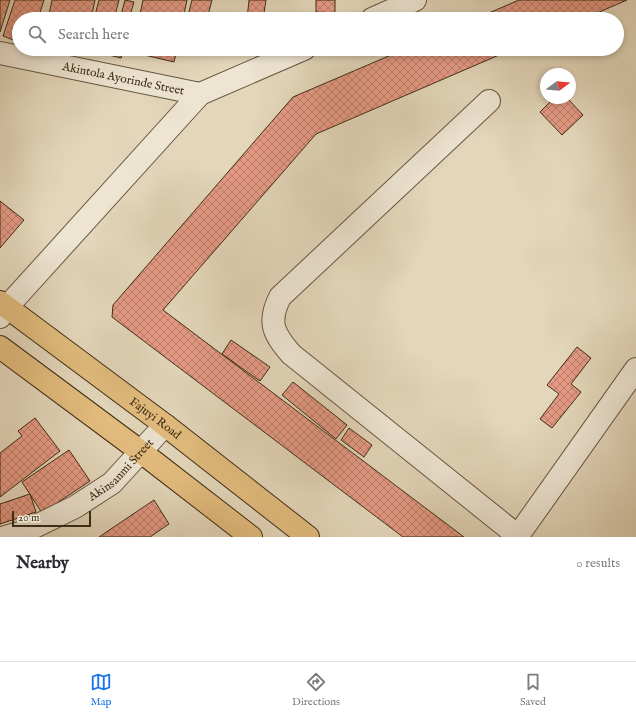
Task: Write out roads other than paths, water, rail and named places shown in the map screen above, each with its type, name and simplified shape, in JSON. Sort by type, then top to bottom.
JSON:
[{"type":"highway","name":"Fajuyi Road","points":[[2,309],[165,425],[308,537]]},
{"type":"highway","points":[[0,347],[140,451],[251,537]]},
{"type":"street","points":[[388,12],[415,0]]},
{"type":"street","name":"Akintola Ayorinde Street","points":[[0,53],[12,55]]},
{"type":"street","name":"Akintola Ayorinde Street","points":[[15,56],[200,94]]},
{"type":"street","points":[[2,309],[200,94],[288,56]]},
{"type":"street","points":[[489,101],[280,297],[274,308],[273,321],[277,337],[291,354],[518,536],[636,369]]},
{"type":"street","name":"Akinsanmi Street","points":[[5,537],[26,531],[75,507],[112,483],[165,425]]}]
